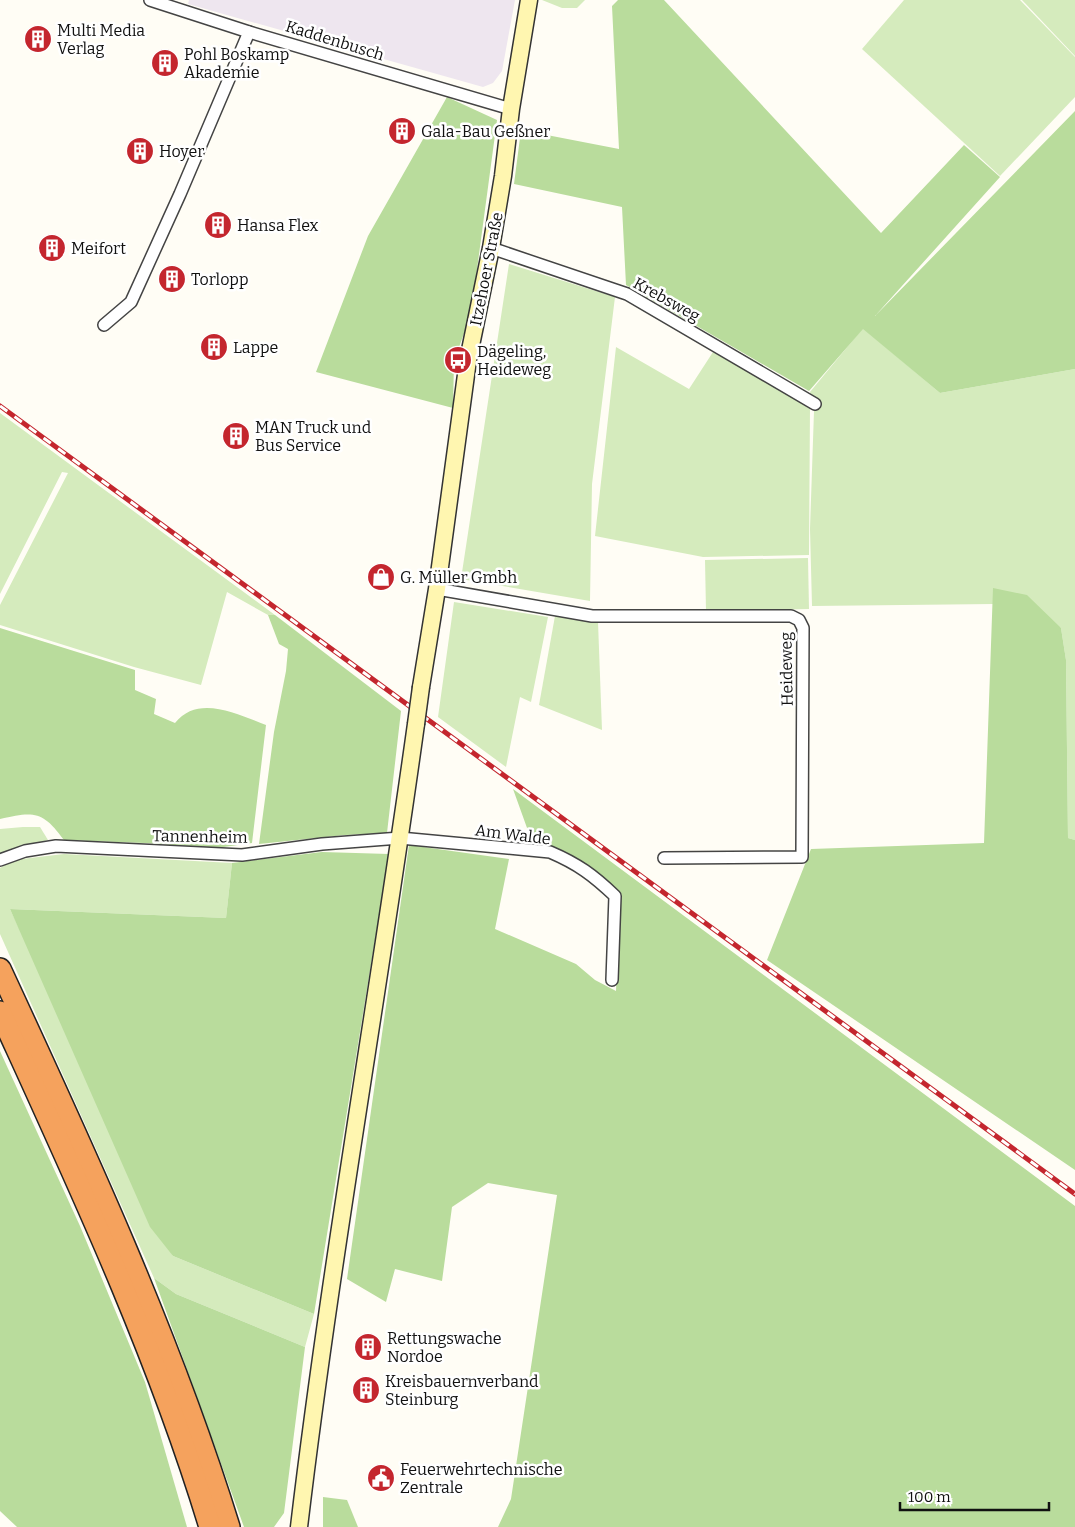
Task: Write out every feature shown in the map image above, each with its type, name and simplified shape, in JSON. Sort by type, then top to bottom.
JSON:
[{"type":"highway","points":[[0,969],[90,1163],[171,1356],[229,1527]]},
{"type":"highway","points":[[0,1012],[70,1164],[154,1363],[210,1527]]},
{"type":"highway","points":[[200,1496],[203,1527]]},
{"type":"main road","name":"Itzehoer Straße","points":[[299,1527],[313,1412],[437,589],[468,360],[491,248],[529,0]]},
{"type":"street","name":"Kaddenbusch","points":[[150,0],[494,106],[511,109]]},
{"type":"street","points":[[104,325],[130,302],[180,194],[249,32]]},
{"type":"street","name":"Krebsweg","points":[[491,248],[627,294],[815,404]]},
{"type":"street","name":"Heideweg","points":[[437,589],[592,616],[791,616],[799,620],[803,628],[802,857],[664,858]]},
{"type":"street","name":"Tannenheim","points":[[0,860],[25,852],[56,846],[242,855],[322,844],[400,838]]},
{"type":"street","name":"Am Walde","points":[[400,838],[550,852],[573,862],[594,876],[615,896],[612,980]]},
{"type":"shaded area","points":[[189,0],[515,0],[502,71],[493,83],[483,87],[188,4]]},
{"type":"green space","points":[[542,0],[585,0],[577,8],[562,8]]},
{"type":"green space","points":[[618,0],[664,0],[881,233],[964,145],[1000,177],[875,316],[1075,111],[1075,369],[940,393],[863,329],[809,391],[626,285],[622,207],[514,184],[521,130],[619,149],[612,6]]},
{"type":"green space","points":[[904,0],[1020,0],[1075,57],[1075,97],[1000,176],[862,49]]},
{"type":"green space","points":[[1022,0],[1075,0],[1075,56]]},
{"type":"green space","points":[[447,97],[497,120],[471,314],[454,361],[453,408],[316,372],[368,236]]},
{"type":"green space","points":[[509,264],[615,297],[592,484],[590,601],[461,579]]},
{"type":"green space","points":[[863,328],[940,393],[1075,369],[1075,840],[1068,838],[1066,660],[1061,628],[994,604],[812,606],[810,529],[814,411],[810,392]]},
{"type":"green space","points":[[616,347],[689,389],[713,352],[810,406],[809,555],[703,557],[595,536]]},
{"type":"green space","points":[[0,413],[275,615],[268,615],[227,592],[201,685],[134,667],[0,625],[0,605],[68,473],[62,472],[0,594]]},
{"type":"green space","points":[[808,558],[809,609],[706,611],[705,560]]},
{"type":"green space","points":[[993,588],[1027,595],[1061,628],[1066,660],[1068,838],[1075,840],[1075,1170],[767,960],[811,849],[984,843]]},
{"type":"green space","points":[[454,602],[548,617],[531,702],[520,697],[506,767],[438,717]]},
{"type":"green space","points":[[268,615],[275,615],[401,711],[387,833],[345,835],[259,844],[274,732],[286,671],[288,649],[279,644]]},
{"type":"green space","points":[[555,616],[598,622],[602,730],[539,705]]},
{"type":"green space","points":[[0,628],[135,670],[135,690],[156,699],[154,714],[175,723],[184,714],[206,708],[231,712],[266,725],[252,843],[217,848],[64,840],[50,823],[37,816],[30,814],[0,819]]},
{"type":"green space","points":[[513,789],[1075,1206],[1075,1527],[498,1527],[511,1499],[557,1195],[488,1183],[452,1207],[442,1281],[395,1269],[386,1302],[347,1279],[409,845],[509,859],[495,929],[576,964],[595,980],[616,991],[620,892],[572,856],[531,839]]},
{"type":"green space","points":[[40,827],[48,840],[0,854],[0,829]]},
{"type":"green space","points":[[322,852],[389,854],[314,1314],[173,1256],[150,1227],[10,909],[226,918],[232,863]]},
{"type":"green space","points":[[64,854],[232,863],[226,918],[10,909],[173,1256],[314,1314],[305,1347],[176,1294],[154,1278],[0,934],[0,868],[13,860]]},
{"type":"green space","points":[[0,1051],[80,1226],[145,1382],[187,1527],[17,1527],[0,1511]]},
{"type":"green space","points":[[154,1278],[176,1294],[305,1347],[284,1513],[274,1527],[244,1527]]},
{"type":"green space","points":[[323,1497],[347,1500],[358,1527],[323,1527]]},
{"type":"railway","points":[[0,406],[1075,1194]]},
{"type":"place","name":"Multi Media Verlag","points":[[38,39]]},
{"type":"place","name":"Pohl Boskamp Akademie","points":[[165,63]]},
{"type":"place","name":"Gala-Bau Geßner","points":[[402,131]]},
{"type":"place","name":"Hoyer","points":[[140,151]]},
{"type":"place","name":"Hansa Flex","points":[[218,225]]},
{"type":"place","name":"Meifort","points":[[52,248]]},
{"type":"place","name":"Torlopp","points":[[172,279]]},
{"type":"place","name":"Lappe","points":[[214,347]]},
{"type":"place","name":"Dägeling, Heideweg","points":[[458,360]]},
{"type":"place","name":"MAN Truck und Bus Service","points":[[236,436]]},
{"type":"place","name":"G. Müller Gmbh","points":[[381,577]]},
{"type":"place","name":"Rettungswache Nordoe","points":[[368,1347]]},
{"type":"place","name":"Kreisbauernverband Steinburg","points":[[366,1390]]},
{"type":"place","name":"Feuerwehrtechnische Zentrale","points":[[381,1478]]}]
